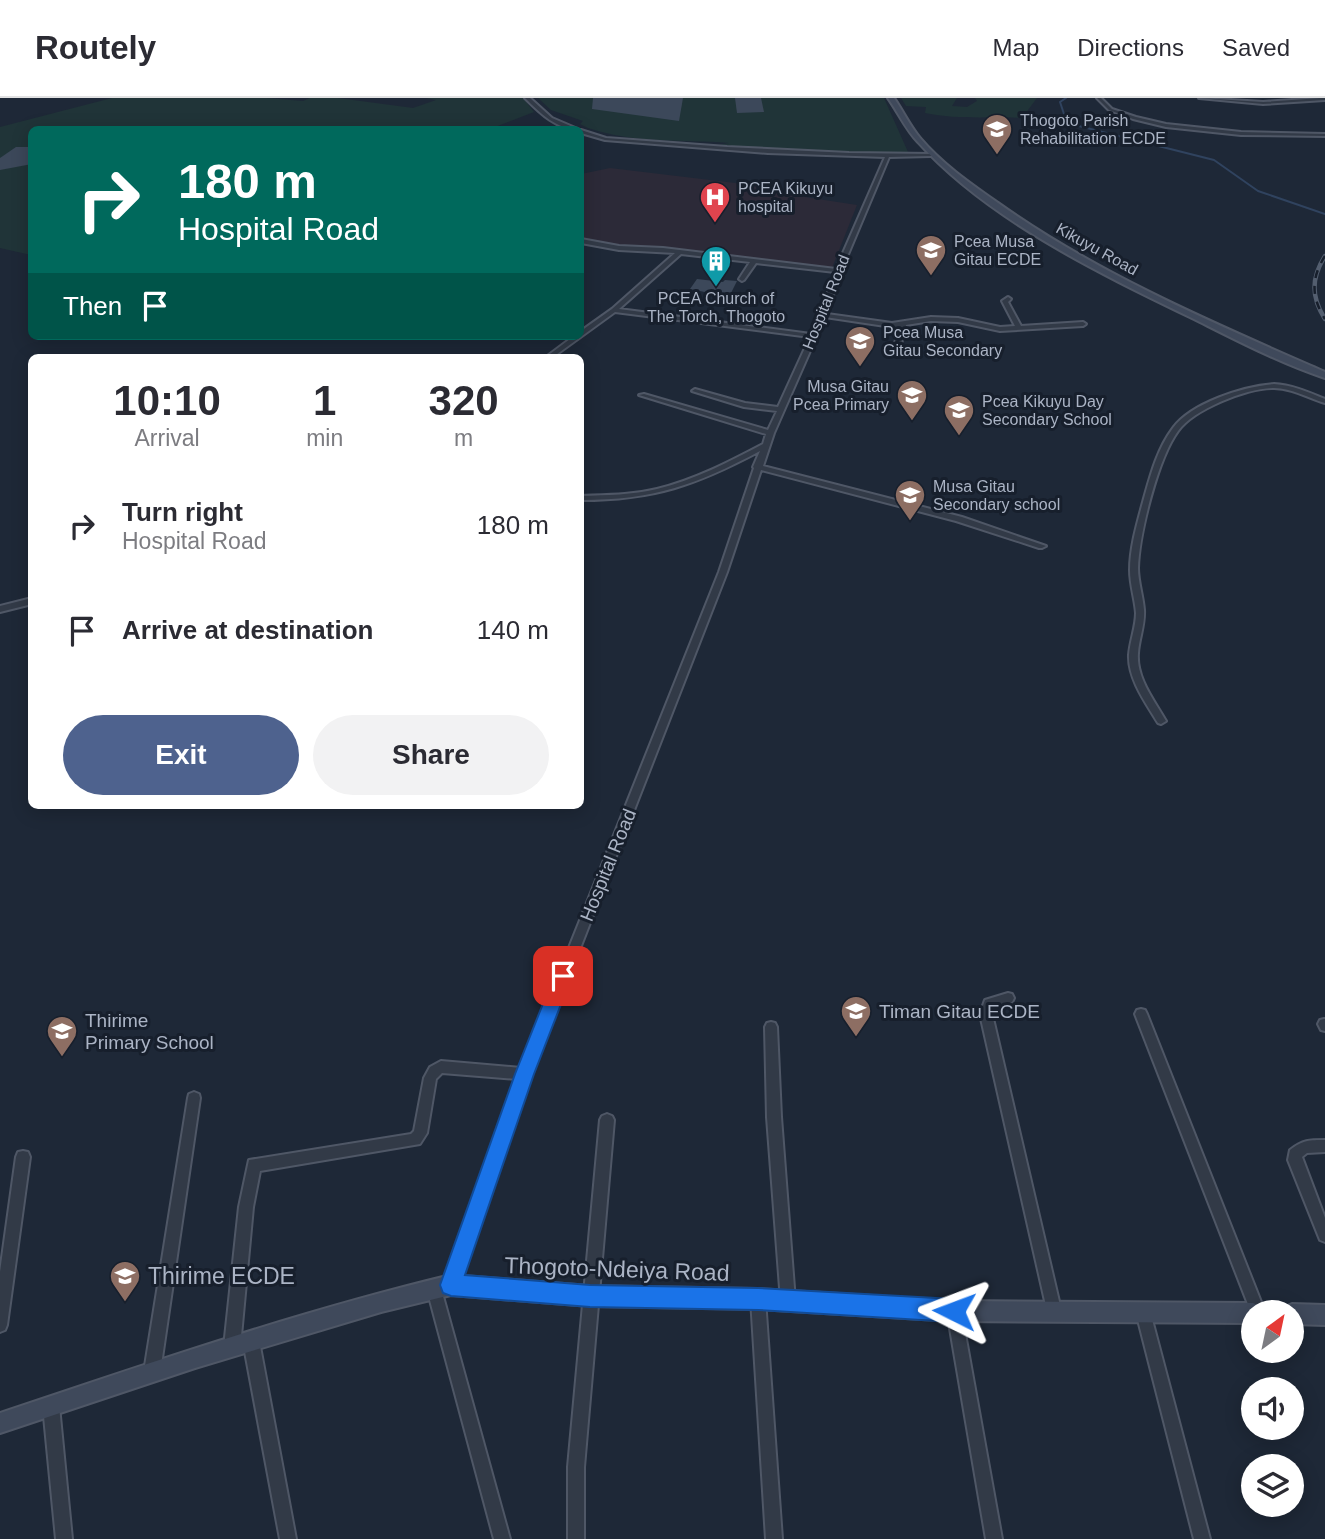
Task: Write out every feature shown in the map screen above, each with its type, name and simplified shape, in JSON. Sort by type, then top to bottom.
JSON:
[{"type":"main road","name":"Kikuyu Road","points":[[891,98],[905,125],[931,155],[1016,218],[1095,265],[1193,315],[1325,375]]},
{"type":"main road","name":"Thogoto-Ndeiya Road","points":[[0,1423],[241,1344],[443,1287],[590,1296],[758,1299],[954,1311],[1241,1313]]},
{"type":"main road","points":[[1304,1315],[1324,1317]]},
{"type":"street","points":[[527,98],[544,116],[569,126]]},
{"type":"street","points":[[1099,98],[1102,103],[1120,114],[1180,127],[1254,135],[1325,135]]},
{"type":"street","points":[[1201,98],[1263,103],[1325,99]]},
{"type":"street","points":[[1312,101],[1318,105]]},
{"type":"street","points":[[584,132],[605,139]]},
{"type":"street","points":[[584,141],[605,139],[792,154],[887,157],[931,155]]},
{"type":"street","name":"Hospital Road","points":[[443,1287],[723,572],[770,433],[823,315],[838,271],[887,157]]},
{"type":"street","points":[[584,242],[619,248],[680,252],[838,271]]},
{"type":"street","points":[[584,331],[614,310],[680,252]]},
{"type":"street","points":[[742,279],[754,261]]},
{"type":"street","points":[[1008,299],[1005,301],[1019,329]]},
{"type":"street","points":[[614,310],[814,335]]},
{"type":"street","points":[[823,315],[881,324],[903,324],[931,319],[1019,329],[1083,324]]},
{"type":"street","points":[[897,348],[903,324]]},
{"type":"street","points":[[552,354],[572,340]]},
{"type":"street","points":[[1161,721],[1134,667],[1134,642],[1140,615],[1134,569],[1143,512],[1171,435],[1184,420],[1194,414],[1237,394],[1262,387],[1282,387],[1325,401]]},
{"type":"street","points":[[695,391],[751,407],[780,409]]},
{"type":"street","points":[[642,395],[770,433]]},
{"type":"street","points":[[584,498],[615,499],[671,489],[710,475],[765,446]]},
{"type":"street","points":[[757,467],[959,519],[1041,546]]},
{"type":"street","points":[[0,610],[28,602]]},
{"type":"street","points":[[1008,998],[989,1003],[986,1014],[1054,1310]]},
{"type":"street","points":[[1141,1014],[1250,1300]]},
{"type":"street","points":[[771,1027],[774,1116],[789,1301]]},
{"type":"street","points":[[288,1539],[241,1344],[246,1207],[254,1165],[415,1140],[420,1133],[430,1078],[441,1067],[525,1074]]},
{"type":"street","points":[[152,1372],[194,1098]]},
{"type":"street","points":[[576,1539],[576,1467],[607,1120]]},
{"type":"street","points":[[1325,1146],[1304,1147],[1295,1154],[1301,1178],[1325,1235]]},
{"type":"street","points":[[0,1325],[23,1157]]},
{"type":"street","points":[[443,1287],[502,1539]]},
{"type":"street","points":[[758,1299],[774,1539]]},
{"type":"street","points":[[954,1311],[994,1539]]},
{"type":"street","points":[[1143,1312],[1202,1539]]},
{"type":"street","points":[[51,1406],[64,1539]]},
{"type":"shaded area","name":"PCEA Kikuyu hospital","points":[[610,168],[752,185],[857,205],[832,268],[693,250],[584,243],[584,173]]},
{"type":"green space","points":[[112,98],[267,98],[303,101],[310,98],[338,98],[413,108],[436,100],[426,98],[523,98],[534,112],[498,126],[28,126],[28,254],[0,248],[0,127]]},
{"type":"green space","points":[[538,98],[884,98],[908,152],[843,155],[719,145],[729,143],[623,137],[588,128],[580,124],[583,121],[551,110]]},
{"type":"green space","points":[[901,98],[957,98],[952,106],[967,107],[977,101],[975,98],[1037,98],[1022,118],[937,115],[925,113],[926,107],[906,106]]},
{"type":"building","points":[[593,98],[683,98],[679,121],[592,109]]},
{"type":"building","points":[[735,98],[761,98],[764,112],[737,113]]},
{"type":"building","points":[[16,147],[28,147],[28,165],[0,170],[0,158]]},
{"type":"building","name":"PCEA Church of The Torch, Thogoto","points":[[697,279],[737,281],[729,297],[690,289]]},
{"type":"waterway","points":[[1066,98],[1060,102],[1067,123],[1214,160],[1258,191],[1325,214]]},
{"type":"railway","points":[[1325,256],[1317,272],[1314,288],[1317,303],[1325,319]]},
{"type":"place","name":"Thogoto Parish Rehabilitation ECDE","points":[[997,156]]},
{"type":"place","name":"PCEA Kikuyu hospital","points":[[715,224]]},
{"type":"place","name":"Pcea Musa Gitau ECDE","points":[[931,277]]},
{"type":"place","name":"PCEA Church of The Torch, Thogoto","points":[[716,288]]},
{"type":"place","name":"Pcea Musa Gitau Secondary","points":[[860,368]]},
{"type":"place","name":"Musa Gitau Pcea Primary","points":[[912,422]]},
{"type":"place","name":"Pcea Kikuyu Day Secondary School","points":[[959,437]]},
{"type":"place","name":"Musa Gitau Secondary school","points":[[910,522]]},
{"type":"place","name":"Timan Gitau ECDE","points":[[856,1038]]},
{"type":"place","name":"Thirime Primary School","points":[[62,1058]]},
{"type":"place","name":"Thirime ECDE","points":[[125,1303]]},
{"type":"route","points":[[563,976],[525,1074],[451,1285],[590,1296],[758,1299],[954,1311]]}]
